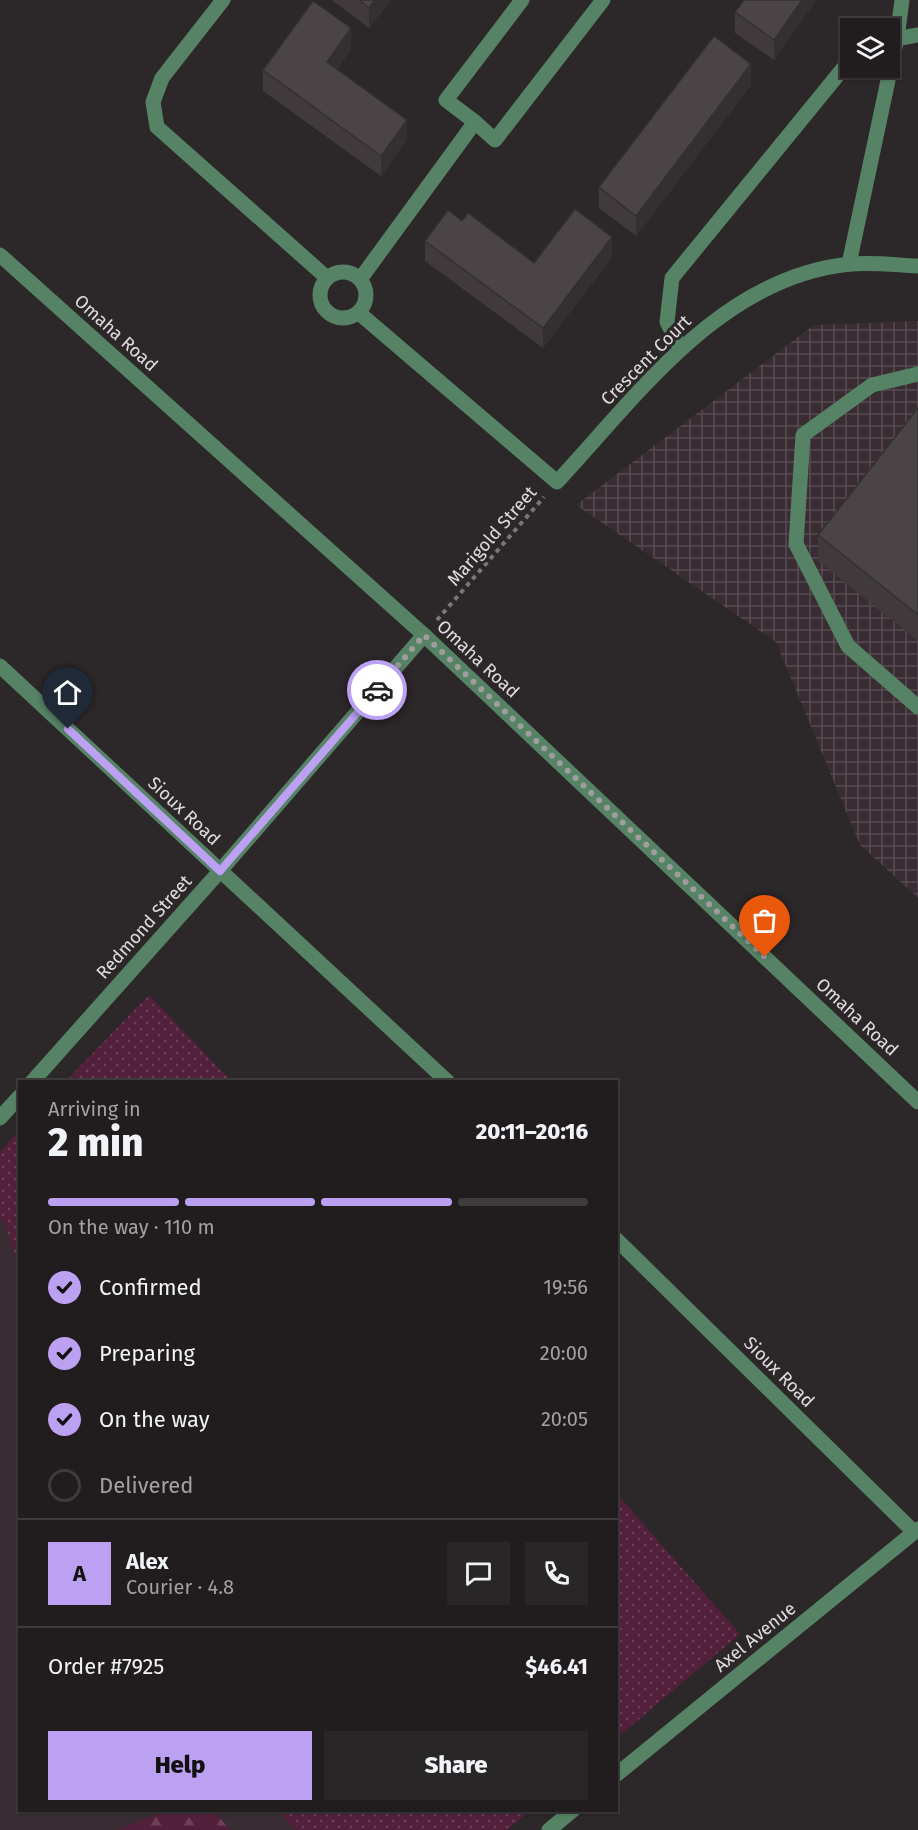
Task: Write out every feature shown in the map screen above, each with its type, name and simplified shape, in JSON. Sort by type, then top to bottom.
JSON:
[{"type":"street","points":[[223,0],[162,78],[153,102],[157,127],[326,277]]},
{"type":"street","points":[[522,0],[446,100],[495,140],[603,0]]},
{"type":"street","points":[[898,18],[902,0]]},
{"type":"street","points":[[900,38],[918,35]]},
{"type":"street","points":[[681,349],[667,322],[672,278],[840,72]]},
{"type":"street","points":[[849,264],[885,78]]},
{"type":"street","points":[[361,278],[475,122]]},
{"type":"street","name":"Omaha Road","points":[[0,255],[424,635],[918,1102]]},
{"type":"street","name":"Crescent Court","points":[[557,482],[681,349],[726,310],[788,278],[849,264],[918,266]]},
{"type":"street","points":[[344,270],[361,278],[367,296],[359,313],[342,319],[325,311],[319,294],[326,277],[344,270]]},
{"type":"street","points":[[359,313],[557,482]]},
{"type":"street","points":[[918,374],[872,384],[803,435],[796,544],[848,646],[918,707]]},
{"type":"street","name":"Redmond Street","points":[[34,1080],[220,871],[424,635]]},
{"type":"street","name":"Sioux Road","points":[[0,666],[446,1080]]},
{"type":"street","points":[[0,1118],[18,1098]]},
{"type":"street","name":"Sioux Road","points":[[618,1241],[916,1530]]},
{"type":"street","name":"Axel Avenue","points":[[618,1773],[916,1530]]},
{"type":"street","points":[[549,1830],[571,1812]]},
{"type":"path","name":"Marigold Street","points":[[424,635],[557,482]]},
{"type":"shaded area","points":[[918,321],[918,898],[860,845],[776,642],[576,505],[814,325]]},
{"type":"shaded area","points":[[18,1132],[18,1812],[162,1812],[118,1830],[0,1830],[0,1152]]},
{"type":"shaded area","points":[[215,1812],[520,1812],[496,1830],[230,1830]]},
{"type":"green space","points":[[149,995],[230,1080],[67,1080]]},
{"type":"green space","points":[[18,1132],[18,1266],[6,1226],[0,1217],[0,1152]]},
{"type":"green space","points":[[618,1495],[740,1634],[618,1737]]},
{"type":"green space","points":[[162,1812],[215,1812],[230,1830],[118,1830]]},
{"type":"green space","points":[[280,1812],[529,1812],[507,1830],[295,1830]]},
{"type":"building","points":[[359,0],[375,0],[369,8]]},
{"type":"building","points":[[744,0],[802,0],[774,40],[735,12]]},
{"type":"building","points":[[313,1],[351,28],[327,62],[407,120],[381,156],[263,70]]},
{"type":"building","points":[[714,36],[751,64],[636,216],[599,187]]},
{"type":"building","points":[[575,209],[612,237],[543,328],[425,241],[448,210],[462,221],[468,213],[534,263]]},
{"type":"building","points":[[918,408],[918,615],[818,535]]},
{"type":"way so far","points":[[377,690],[424,635],[765,957]]},
{"type":"route","points":[[68,729],[220,871],[377,690]]}]
